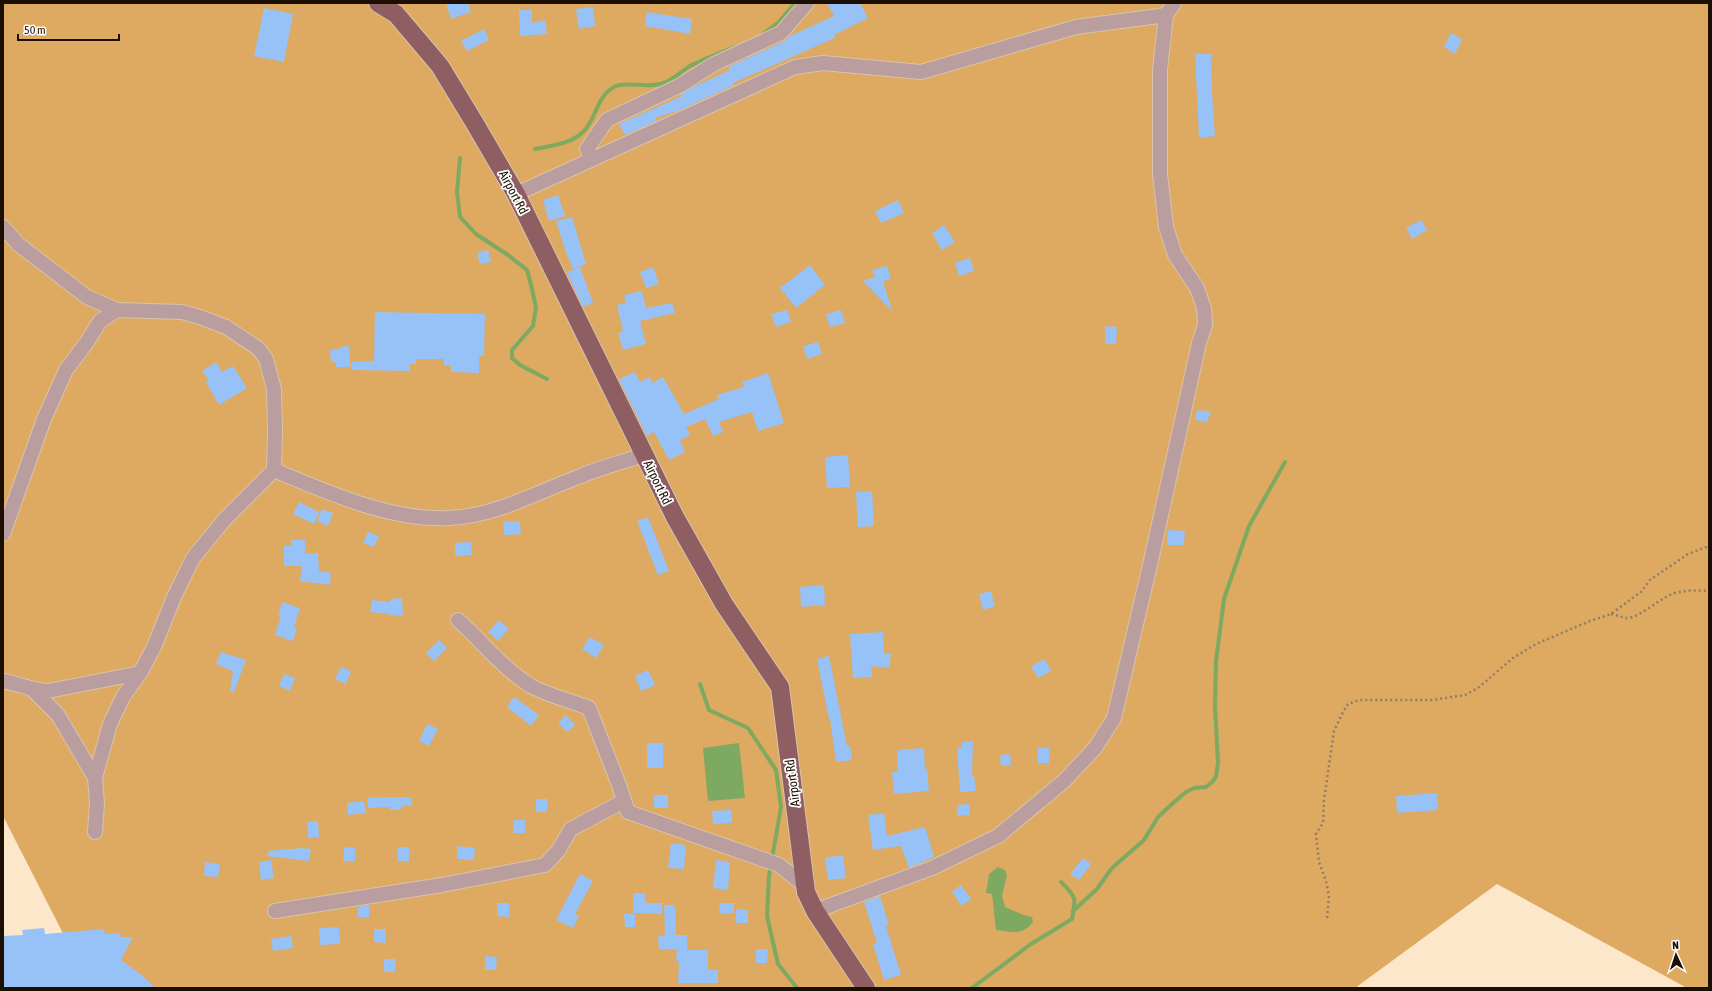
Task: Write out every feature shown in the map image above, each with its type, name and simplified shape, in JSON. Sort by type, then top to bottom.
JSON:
[{"type":"main road","name":"Airport Rd","points":[[378,3],[396,14],[440,66],[516,194],[675,517],[724,604],[780,686],[804,886],[815,911],[866,988]]},
{"type":"street","points":[[592,160],[587,149],[607,120],[679,86],[714,64],[781,32],[807,3]]},
{"type":"street","points":[[815,911],[932,868],[998,836],[1064,781],[1095,748],[1114,718],[1150,565],[1199,343],[1205,325],[1204,308],[1197,288],[1175,254],[1166,228],[1160,174],[1160,70],[1166,15],[1174,3]]},
{"type":"street","points":[[516,194],[795,67],[823,63],[922,72],[1076,27],[1166,15]]},
{"type":"street","points":[[3,227],[18,244],[87,297],[117,310],[182,312],[226,327],[259,349],[266,359],[274,389],[276,430],[274,470],[225,519],[193,558],[174,597],[154,647],[140,673],[123,697],[110,724],[95,778],[97,803],[95,832]]},
{"type":"street","points":[[3,534],[44,419],[66,370],[87,342],[100,321],[117,310]]},
{"type":"street","points":[[274,470],[325,491],[373,507],[417,517],[448,518],[475,515],[496,510],[537,495],[581,475],[644,455]]},
{"type":"street","points":[[458,620],[511,671],[532,686],[589,708],[628,812],[779,865],[804,886]]},
{"type":"street","points":[[3,681],[14,683],[33,690],[48,691],[140,673]]},
{"type":"street","points":[[33,690],[58,715],[95,778]]},
{"type":"street","points":[[275,911],[442,885],[545,865],[558,851],[571,828],[624,801]]},
{"type":"path","points":[[1327,918],[1329,896],[1326,881],[1319,862],[1316,834],[1323,823],[1325,793],[1334,730],[1342,712],[1348,704],[1359,700],[1432,700],[1465,696],[1478,688],[1513,658],[1536,644],[1590,621],[1611,614],[1642,592],[1650,580],[1688,554],[1709,546]]},
{"type":"path","points":[[1611,614],[1627,618],[1637,616],[1653,604],[1673,594],[1698,590],[1709,591]]},
{"type":"shaded area","points":[[3,3],[1709,3],[1709,988],[1687,988],[1497,884],[1355,988],[91,988],[3,816]]},
{"type":"shaded area","points":[[739,743],[745,798],[708,801],[703,748]]},
{"type":"shaded area","points":[[998,867],[1005,870],[1007,875],[1002,896],[1005,907],[1032,917],[1033,922],[1021,931],[1012,932],[996,930],[992,894],[986,893],[989,874]]},
{"type":"building","points":[[446,3],[468,3],[471,12],[451,19]]},
{"type":"building","points":[[827,3],[860,3],[868,18],[834,35],[835,38],[733,83],[734,85],[680,110],[655,118],[657,121],[625,135],[619,124],[682,96],[681,94],[695,86],[730,70],[728,67],[785,41],[790,36],[834,16]]},
{"type":"building","points":[[593,7],[595,26],[579,29],[576,9]]},
{"type":"building","points":[[264,8],[293,14],[284,62],[254,56]]},
{"type":"building","points":[[519,10],[532,10],[532,23],[545,20],[547,34],[520,36]]},
{"type":"building","points":[[647,12],[692,19],[690,34],[645,26]]},
{"type":"building","points":[[484,29],[489,40],[467,51],[461,41]]},
{"type":"building","points":[[1451,33],[1462,39],[1455,54],[1444,47]]},
{"type":"building","points":[[1195,54],[1211,54],[1215,136],[1199,138]]},
{"type":"building","points":[[558,195],[565,216],[549,221],[543,200]]},
{"type":"building","points":[[898,200],[904,213],[881,223],[875,211]]},
{"type":"building","points":[[572,217],[586,264],[573,269],[556,221]]},
{"type":"building","points":[[1421,220],[1427,230],[1412,239],[1406,228]]},
{"type":"building","points":[[944,225],[955,242],[942,250],[932,233]]},
{"type":"building","points":[[488,250],[491,262],[480,264],[477,253]]},
{"type":"building","points":[[970,258],[974,271],[959,276],[955,263]]},
{"type":"building","points":[[810,265],[825,285],[796,308],[780,288]]},
{"type":"building","points":[[887,266],[891,279],[883,281],[892,311],[863,281],[875,277],[872,270]]},
{"type":"building","points":[[580,267],[593,303],[583,307],[567,272]]},
{"type":"building","points":[[653,267],[659,284],[646,288],[640,272]]},
{"type":"building","points":[[642,291],[646,308],[672,303],[675,313],[640,321],[646,344],[623,350],[618,333],[623,332],[617,305],[626,303],[624,295]]},
{"type":"building","points":[[787,310],[791,322],[776,327],[771,314]]},
{"type":"building","points":[[841,310],[845,323],[830,327],[826,314]]},
{"type":"building","points":[[375,312],[485,314],[484,356],[479,356],[479,373],[451,372],[451,365],[444,365],[444,359],[416,359],[416,364],[410,364],[410,371],[351,370],[351,362],[374,361]]},
{"type":"building","points":[[1105,326],[1117,327],[1116,344],[1105,344]]},
{"type":"building","points":[[818,342],[822,354],[807,359],[803,346]]},
{"type":"building","points":[[349,346],[350,367],[336,367],[336,362],[331,362],[330,350],[339,349],[338,347]]},
{"type":"building","points":[[216,362],[222,372],[233,366],[247,388],[219,405],[206,382],[209,380],[202,371]]},
{"type":"building","points":[[635,372],[640,382],[650,377],[652,383],[663,377],[684,414],[719,399],[717,395],[744,387],[742,382],[768,373],[784,423],[758,431],[752,412],[719,422],[723,432],[713,436],[705,419],[686,427],[690,435],[680,440],[685,452],[669,460],[654,432],[647,436],[619,379]]},
{"type":"building","points":[[1197,410],[1211,412],[1207,422],[1195,420]]},
{"type":"building","points":[[848,455],[850,487],[827,488],[825,457]]},
{"type":"building","points":[[872,491],[874,526],[858,527],[856,492]]},
{"type":"building","points":[[299,502],[319,512],[314,524],[293,514]]},
{"type":"building","points":[[322,509],[333,513],[328,526],[317,521]]},
{"type":"building","points":[[648,517],[669,571],[658,575],[637,521]]},
{"type":"building","points":[[520,521],[521,534],[504,535],[503,522]]},
{"type":"building","points":[[1168,530],[1185,531],[1184,545],[1167,545]]},
{"type":"building","points":[[368,532],[379,536],[374,547],[363,543]]},
{"type":"building","points":[[291,540],[305,540],[305,554],[318,553],[319,571],[331,573],[330,585],[300,581],[302,566],[284,566],[284,546],[291,546]]},
{"type":"building","points":[[471,542],[472,555],[455,556],[455,543]]},
{"type":"building","points":[[824,585],[825,605],[801,607],[800,587]]},
{"type":"building","points":[[991,591],[995,606],[983,610],[979,594]]},
{"type":"building","points":[[402,598],[403,615],[391,616],[390,614],[370,612],[372,600],[390,602],[390,599]]},
{"type":"building","points":[[282,602],[300,608],[294,627],[297,628],[293,641],[275,635],[281,616],[278,615]]},
{"type":"building","points":[[499,620],[509,629],[498,641],[488,632]]},
{"type":"building","points":[[883,632],[884,653],[891,654],[889,668],[871,666],[872,677],[853,678],[850,634]]},
{"type":"building","points":[[590,637],[604,645],[596,658],[582,649]]},
{"type":"building","points":[[439,640],[447,648],[434,661],[426,653]]},
{"type":"building","points":[[221,652],[246,660],[234,692],[230,691],[233,671],[216,664]]},
{"type":"building","points":[[829,656],[847,746],[850,746],[852,760],[836,762],[830,719],[817,659]]},
{"type":"building","points":[[1045,659],[1051,671],[1038,678],[1031,666]]},
{"type":"building","points":[[341,667],[351,671],[346,684],[335,679]]},
{"type":"building","points":[[648,670],[655,685],[641,691],[635,676]]},
{"type":"building","points":[[284,674],[295,678],[290,691],[279,686]]},
{"type":"building","points":[[514,697],[539,715],[531,726],[507,707]]},
{"type":"building","points":[[566,715],[575,725],[567,732],[558,723]]},
{"type":"building","points":[[427,724],[438,729],[429,746],[419,741]]},
{"type":"building","points":[[973,741],[972,776],[974,776],[976,791],[960,792],[957,748],[962,748],[962,742]]},
{"type":"building","points":[[647,743],[663,743],[663,768],[647,768]]},
{"type":"building","points":[[924,748],[925,769],[927,769],[929,791],[894,794],[892,772],[898,772],[897,750]]},
{"type":"building","points":[[1037,748],[1049,748],[1049,763],[1038,763]]},
{"type":"building","points":[[1010,754],[1011,765],[1001,766],[1000,755]]},
{"type":"building","points":[[1437,793],[1438,810],[1397,813],[1396,796]]},
{"type":"building","points":[[654,795],[668,795],[668,808],[654,808]]},
{"type":"building","points":[[411,797],[412,805],[401,806],[401,810],[390,810],[390,807],[368,808],[367,798]]},
{"type":"building","points":[[536,799],[548,799],[547,812],[536,812]]},
{"type":"building","points":[[364,801],[366,813],[348,815],[347,803]]},
{"type":"building","points":[[969,804],[970,815],[957,816],[957,805]]},
{"type":"building","points":[[731,810],[732,823],[713,824],[712,811]]},
{"type":"building","points":[[884,813],[887,836],[925,827],[934,857],[909,868],[901,846],[873,850],[868,815]]},
{"type":"building","points":[[514,820],[525,820],[525,833],[513,833]]},
{"type":"building","points":[[318,821],[319,837],[308,838],[307,822]]},
{"type":"building","points":[[671,843],[686,845],[684,869],[668,868]]},
{"type":"building","points":[[457,846],[475,848],[474,860],[457,859]]},
{"type":"building","points":[[344,847],[355,848],[355,861],[343,861]]},
{"type":"building","points":[[398,847],[409,847],[409,861],[397,861]]},
{"type":"building","points":[[303,848],[311,849],[309,861],[267,856],[268,851]]},
{"type":"building","points":[[843,855],[846,878],[828,880],[825,858]]},
{"type":"building","points":[[1083,858],[1091,864],[1079,880],[1070,874]]},
{"type":"building","points":[[271,860],[274,878],[261,880],[259,862]]},
{"type":"building","points":[[716,860],[730,862],[728,890],[713,888]]},
{"type":"building","points":[[205,862],[220,864],[218,877],[204,876]]},
{"type":"building","points":[[580,874],[593,881],[575,914],[579,916],[573,928],[556,920]]},
{"type":"building","points":[[961,885],[971,899],[962,906],[952,892]]},
{"type":"building","points":[[633,893],[645,893],[645,903],[662,903],[662,914],[633,913]]},
{"type":"building","points":[[880,896],[889,925],[886,926],[901,975],[884,980],[873,944],[877,943],[864,902]]},
{"type":"building","points":[[497,903],[509,903],[509,917],[497,916]]},
{"type":"building","points":[[719,903],[734,903],[734,913],[720,914]]},
{"type":"building","points":[[369,905],[369,917],[358,917],[358,907]]},
{"type":"building","points":[[664,905],[675,905],[676,935],[687,935],[687,950],[708,950],[708,969],[718,970],[718,983],[678,983],[679,961],[676,961],[677,949],[659,949],[658,936],[665,936]]},
{"type":"building","points":[[736,909],[748,910],[748,923],[736,923]]},
{"type":"building","points":[[624,914],[635,914],[635,927],[625,927]]},
{"type":"building","points":[[339,927],[340,944],[320,945],[319,928]]},
{"type":"building","points":[[44,928],[45,934],[104,929],[105,934],[122,933],[119,937],[133,937],[121,960],[143,976],[155,988],[3,988],[3,936],[23,935],[22,930]]},
{"type":"building","points":[[374,929],[386,929],[386,943],[374,942]]},
{"type":"building","points":[[291,936],[293,948],[273,951],[271,939]]},
{"type":"building","points":[[756,949],[768,949],[767,963],[756,963]]},
{"type":"building","points":[[485,956],[497,957],[496,970],[485,970]]},
{"type":"building","points":[[384,959],[396,959],[395,972],[384,972]]},
{"type":"waterway","points":[[759,37],[779,22],[795,3]]},
{"type":"waterway","points":[[535,149],[560,144],[578,136],[588,127],[604,95],[616,86],[627,84],[658,85],[672,79],[692,65],[735,47]]},
{"type":"waterway","points":[[460,158],[457,192],[460,217],[476,234],[508,255],[527,270],[531,285],[536,307],[533,326],[512,350],[512,358],[520,365],[547,379]]},
{"type":"waterway","points":[[1073,911],[1097,889],[1112,868],[1144,840],[1158,817],[1186,792],[1194,788],[1206,787],[1216,777],[1218,763],[1215,706],[1216,661],[1224,599],[1249,526],[1285,462]]},
{"type":"waterway","points":[[700,684],[709,710],[748,728],[776,770],[781,807],[769,876],[767,916],[778,964],[797,988]]},
{"type":"waterway","points":[[972,988],[1031,944],[1072,919],[1074,907],[1073,895],[1061,882]]}]
